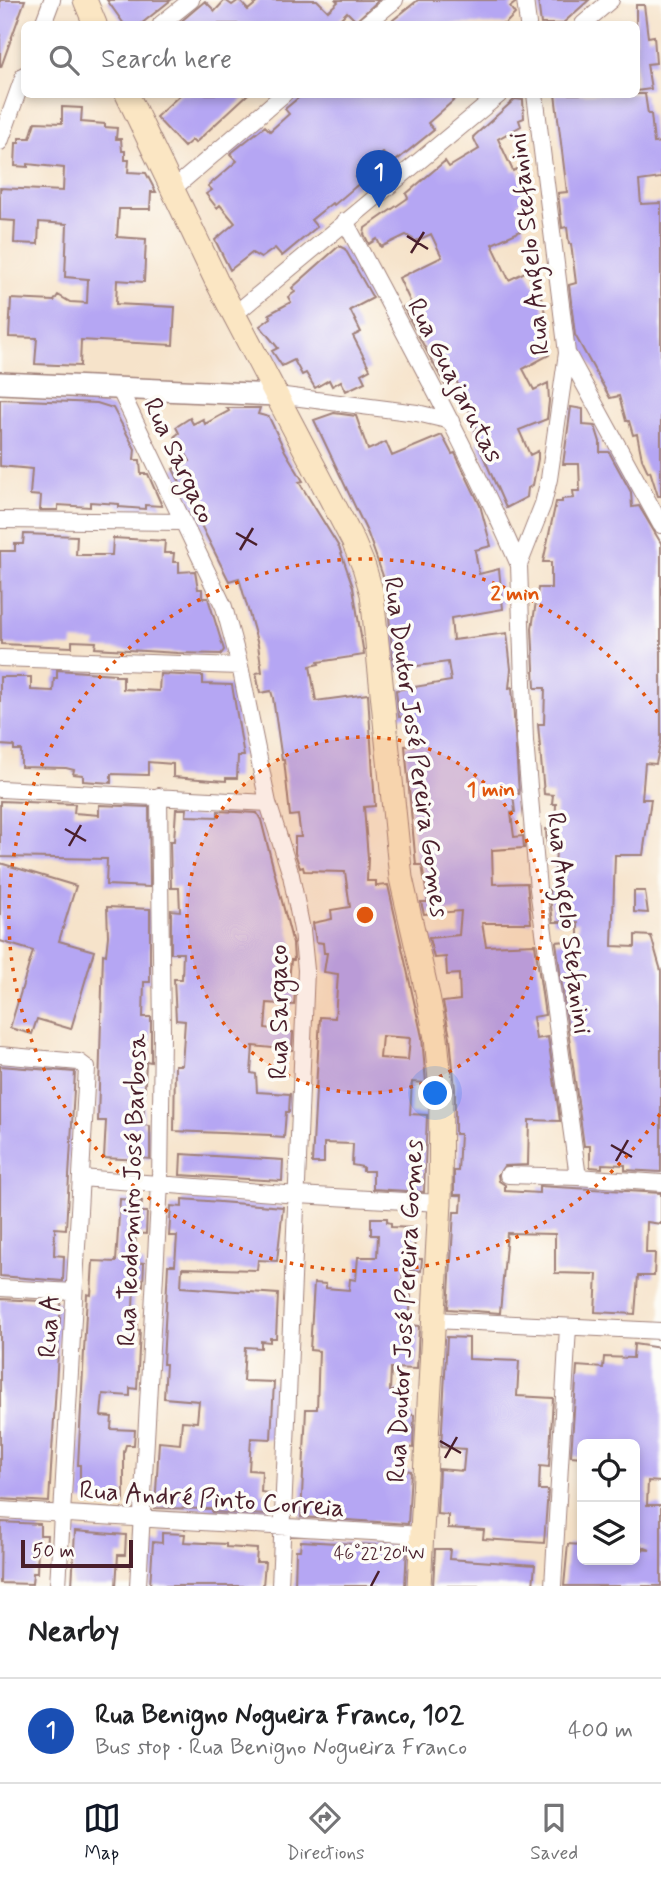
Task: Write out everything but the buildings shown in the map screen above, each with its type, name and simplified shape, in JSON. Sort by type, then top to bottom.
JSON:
[{"type":"main road","points":[[85,0],[94,21]]},
{"type":"main road","name":"Rua Doutor José Pereira Gomes","points":[[129,98],[235,314],[353,541],[372,594],[401,878],[436,1038],[441,1090],[440,1203],[419,1586]]},
{"type":"street","points":[[44,21],[52,0]]},
{"type":"street","points":[[165,21],[191,0]]},
{"type":"street","points":[[370,21],[395,0]]},
{"type":"street","points":[[525,0],[528,21]]},
{"type":"street","points":[[586,21],[611,0]]},
{"type":"street","points":[[0,142],[21,83]]},
{"type":"street","points":[[173,189],[279,98]]},
{"type":"street","points":[[235,314],[495,98]]},
{"type":"street","name":"Rua Angelo Stefanini","points":[[536,98],[567,353],[549,479],[540,513],[519,565],[525,741],[538,889],[578,1177]]},
{"type":"street","name":"Rua Guajarutas","points":[[345,221],[451,421],[519,565]]},
{"type":"street","points":[[567,353],[661,525]]},
{"type":"street","points":[[0,383],[277,395],[418,413],[451,421]]},
{"type":"street","name":"Rua Sargaco","points":[[119,388],[223,607],[240,666],[268,803],[291,875],[302,930],[306,970],[280,1586]]},
{"type":"street","points":[[0,520],[183,522]]},
{"type":"street","points":[[0,658],[240,666]]},
{"type":"street","points":[[0,789],[268,803]]},
{"type":"street","name":"Rua Teodomiro José Barbosa","points":[[138,1586],[160,1183],[162,1020],[159,796]]},
{"type":"street","name":"Rua A","points":[[0,1055],[79,1062],[87,1068],[58,1586]]},
{"type":"street","points":[[508,1175],[661,1183]]},
{"type":"street","points":[[81,1178],[440,1203]]},
{"type":"street","points":[[0,1288],[74,1292]]},
{"type":"street","points":[[434,1320],[661,1331]]},
{"type":"street","points":[[553,1586],[568,1327]]},
{"type":"street","name":"Rua André Pinto Correia","points":[[0,1510],[422,1535]]},
{"type":"place","name":"Rua Benigno Nogueira Franco, 102","points":[[379,208]]}]
